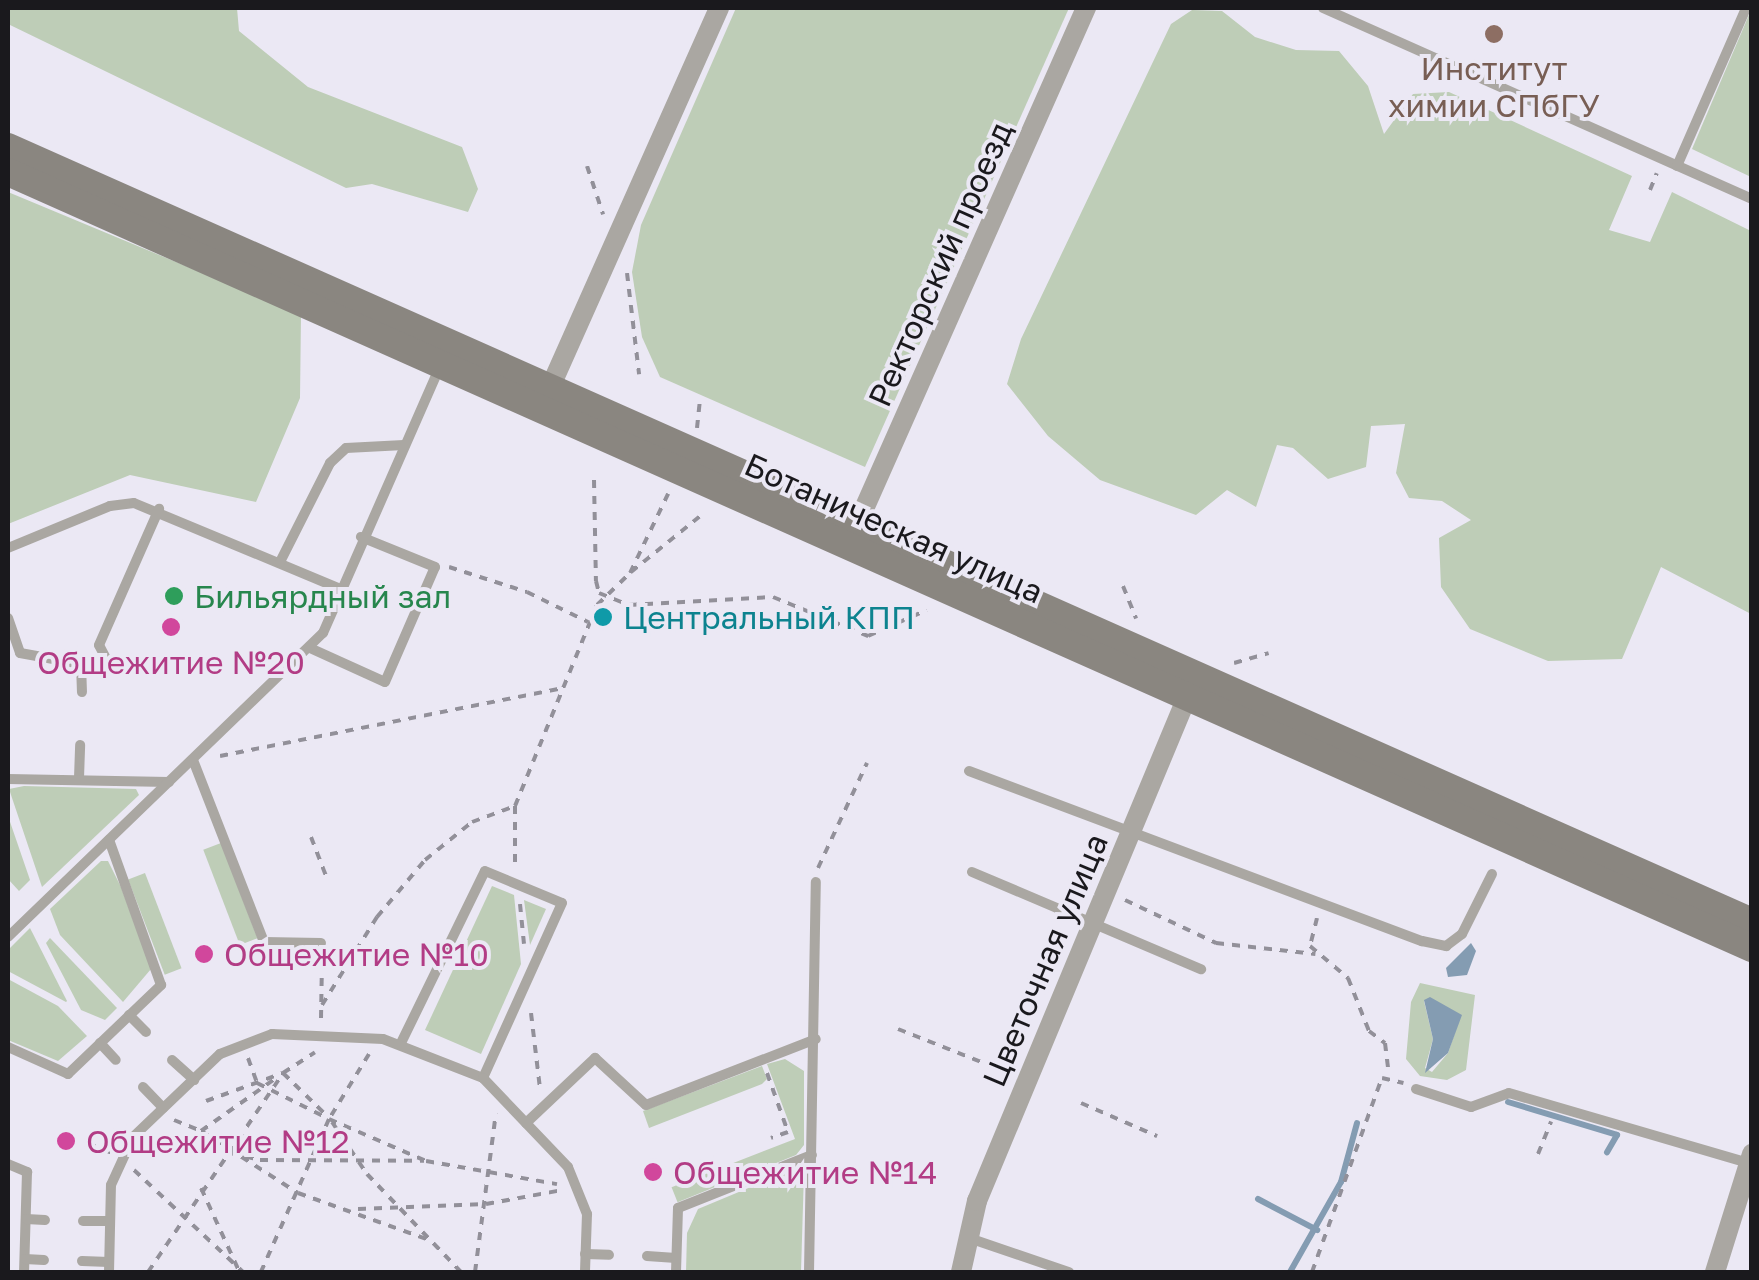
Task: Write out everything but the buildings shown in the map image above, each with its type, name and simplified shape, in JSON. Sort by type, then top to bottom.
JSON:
[{"type":"street","points":[[546,398],[719,8]]},
{"type":"street","name":"Ректорский проезд","points":[[852,534],[1086,8]]},
{"type":"street","name":"Ботаническая улица","points":[[8,147],[446,354]]},
{"type":"street","name":"Ботаническая улица","points":[[8,172],[446,354],[1192,685],[1752,922]]},
{"type":"street","name":"Ботаническая улица","points":[[1192,685],[1752,948]]},
{"type":"street","name":"Цветочная улица","points":[[961,1272],[965,1236],[1192,685]]},
{"type":"street","points":[[1715,1272],[1750,1158]]},
{"type":"lane","points":[[1323,8],[1752,199]]},
{"type":"lane","points":[[1677,166],[1746,8]]},
{"type":"lane","points":[[8,937],[310,648],[341,589],[446,354]]},
{"type":"lane","points":[[280,562],[330,463],[346,448],[404,445]]},
{"type":"lane","points":[[8,548],[110,506],[159,509],[341,589]]},
{"type":"lane","points":[[110,664],[98,645],[159,509]]},
{"type":"lane","points":[[310,648],[385,682],[435,567],[362,537]]},
{"type":"lane","points":[[8,618],[20,653],[81,664],[82,692]]},
{"type":"lane","points":[[79,778],[80,745]]},
{"type":"lane","points":[[193,760],[264,942],[322,943]]},
{"type":"lane","points":[[969,771],[1133,828],[1318,903],[1446,946],[1462,934],[1492,874]]},
{"type":"lane","points":[[8,779],[170,782]]},
{"type":"lane","points":[[8,1047],[68,1074],[161,984],[109,840]]},
{"type":"lane","points":[[401,1043],[485,871],[562,903],[483,1078]]},
{"type":"lane","points":[[972,872],[1201,969]]},
{"type":"lane","points":[[809,1272],[816,882]]},
{"type":"lane","points":[[129,1015],[146,1032]]},
{"type":"lane","points":[[82,1261],[109,1267],[110,1221],[120,1157],[163,1108],[244,1040],[320,1035],[383,1038],[483,1078],[568,1167],[587,1214],[585,1272]]},
{"type":"lane","points":[[526,1124],[595,1058],[646,1104],[816,1038]]},
{"type":"lane","points":[[100,1043],[116,1060]]},
{"type":"lane","points":[[172,1060],[194,1080]]},
{"type":"lane","points":[[143,1087],[163,1108]]},
{"type":"lane","points":[[1416,1089],[1471,1107],[1509,1092],[1750,1158]]},
{"type":"lane","points":[[676,1272],[678,1208],[812,1155]]},
{"type":"lane","points":[[8,1164],[28,1172],[24,1272]]},
{"type":"lane","points":[[26,1220],[45,1220]]},
{"type":"lane","points":[[83,1221],[110,1221]]},
{"type":"lane","points":[[965,1236],[1069,1272]]},
{"type":"lane","points":[[586,1254],[609,1255]]},
{"type":"lane","points":[[648,1256],[676,1258]]},
{"type":"lane","points":[[25,1260],[44,1260]]},
{"type":"path","points":[[587,166],[626,265],[639,374]]},
{"type":"path","points":[[696,437],[700,401]]},
{"type":"path","points":[[594,480],[596,581],[606,596],[646,608],[708,597],[773,597],[868,636],[935,608]]},
{"type":"path","points":[[630,572],[675,482]]},
{"type":"path","points":[[670,490],[684,496]]},
{"type":"path","points":[[322,1005],[377,917],[426,860],[472,822],[515,806],[589,623],[606,596],[630,572],[710,508],[697,502]]},
{"type":"path","points":[[435,567],[527,592],[589,623]]},
{"type":"path","points":[[1124,586],[1138,628]]},
{"type":"path","points":[[1227,666],[1270,653]]},
{"type":"path","points":[[193,760],[564,688]]},
{"type":"path","points":[[816,882],[820,856],[867,763]]},
{"type":"path","points":[[311,837],[328,881]]},
{"type":"path","points":[[1106,893],[1216,943],[1315,954],[1348,978],[1369,1031],[1385,1043],[1390,1077]]},
{"type":"path","points":[[1315,954],[1318,903]]},
{"type":"path","points":[[201,1132],[317,1050],[322,943]]},
{"type":"path","points":[[898,1029],[1027,1081]]},
{"type":"path","points":[[261,1272],[348,1078],[383,1038]]},
{"type":"path","points":[[244,1040],[257,1083],[264,1088],[426,1161]]},
{"type":"path","points":[[762,1059],[788,1132],[771,1138]]},
{"type":"path","points":[[206,1101],[283,1073]]},
{"type":"path","points":[[148,1272],[225,1152],[283,1073]]},
{"type":"path","points":[[283,1073],[329,1118],[359,1162],[461,1272]]},
{"type":"path","points":[[1312,1272],[1382,1078],[1390,1077],[1416,1089]]},
{"type":"path","points":[[475,1272],[498,1094]]},
{"type":"path","points":[[1081,1103],[1157,1136]]},
{"type":"path","points":[[163,1108],[225,1152],[298,1193],[353,1209],[430,1241]]},
{"type":"path","points":[[1538,1154],[1552,1118]]},
{"type":"path","points":[[88,1143],[120,1157],[180,1219],[241,1271]]},
{"type":"path","points":[[225,1152],[310,1162],[426,1161],[576,1188]]},
{"type":"path","points":[[201,1188],[241,1271]]},
{"type":"path","points":[[353,1209],[405,1211],[486,1204],[576,1188]]},
{"type":"green space","points":[[8,8],[237,8],[239,31],[308,87],[462,147],[478,189],[468,212],[372,184],[346,188],[8,24]]},
{"type":"green space","points":[[736,8],[1069,8],[865,467],[660,377],[642,337],[632,272],[641,225]]},
{"type":"green space","points":[[1192,10],[1222,11],[1255,37],[1296,50],[1339,51],[1368,86],[1384,134],[1413,94],[1449,92],[1632,176],[1609,230],[1650,242],[1672,192],[1751,231],[1751,614],[1661,567],[1622,659],[1548,661],[1470,629],[1441,587],[1439,538],[1471,520],[1442,501],[1409,498],[1396,473],[1405,424],[1371,426],[1366,467],[1328,479],[1293,448],[1277,445],[1256,507],[1227,490],[1196,515],[1100,480],[1048,436],[1007,384],[1021,339],[1171,24]]},
{"type":"green space","points":[[1751,10],[1751,177],[1692,149]]},
{"type":"green space","points":[[8,192],[301,314],[300,398],[256,502],[130,475],[8,524]]},
{"type":"green space","points":[[9,789],[136,789],[139,795],[42,887]]},
{"type":"green space","points":[[8,816],[30,880],[19,891],[8,879]]},
{"type":"green space","points":[[221,843],[258,938],[240,945],[203,850]]},
{"type":"green space","points":[[101,861],[108,861],[121,887],[151,969],[123,1002],[60,935],[50,909]]},
{"type":"green space","points":[[145,873],[182,968],[165,975],[128,879]]},
{"type":"green space","points":[[492,886],[514,895],[521,964],[481,1054],[425,1030]]},
{"type":"green space","points":[[524,900],[546,909],[530,945]]},
{"type":"green space","points":[[30,928],[66,1002],[8,971],[8,950]]},
{"type":"green space","points":[[50,938],[117,1008],[105,1020],[81,1010],[46,943]]},
{"type":"green space","points":[[8,979],[58,1006],[87,1036],[58,1061],[8,1040]]},
{"type":"green space","points":[[1420,983],[1475,995],[1466,1070],[1447,1080],[1420,1076],[1406,1059],[1411,1002]],"holes":[[[1424,1001],[1461,1015],[1448,1053],[1432,1072],[1425,1068],[1433,1039]]]},
{"type":"green space","points":[[785,1059],[804,1071],[804,1145],[796,1155],[729,1182],[723,1167],[795,1139],[767,1064]]},
{"type":"green space","points":[[762,1066],[767,1079],[762,1084],[649,1128],[643,1111]]},
{"type":"green space","points":[[717,1169],[723,1184],[678,1202],[672,1187]]},
{"type":"green space","points":[[787,1172],[804,1172],[801,1272],[686,1272],[687,1233],[698,1209]]},
{"type":"water","points":[[1471,943],[1476,951],[1467,975],[1448,977],[1446,968]]},
{"type":"water","points":[[1430,997],[1462,1015],[1448,1053],[1425,1073],[1433,1039],[1424,1000]]},
{"type":"waterway","points":[[1508,1102],[1617,1135],[1607,1152]]},
{"type":"waterway","points":[[1290,1272],[1341,1182],[1357,1123]]},
{"type":"waterway","points":[[1258,1199],[1317,1230]]},
{"type":"place","name":"Институт химии СПбГУ","points":[[1494,34]]},
{"type":"place","name":"Бильярдный зал","points":[[174,596]]},
{"type":"place","name":"Центральный КПП","points":[[603,617]]},
{"type":"place","name":"Общежитие №20","points":[[171,627]]},
{"type":"place","name":"Общежитие №10","points":[[204,954]]},
{"type":"place","name":"Общежитие №12","points":[[66,1141]]},
{"type":"place","name":"Общежитие №14","points":[[653,1172]]}]
